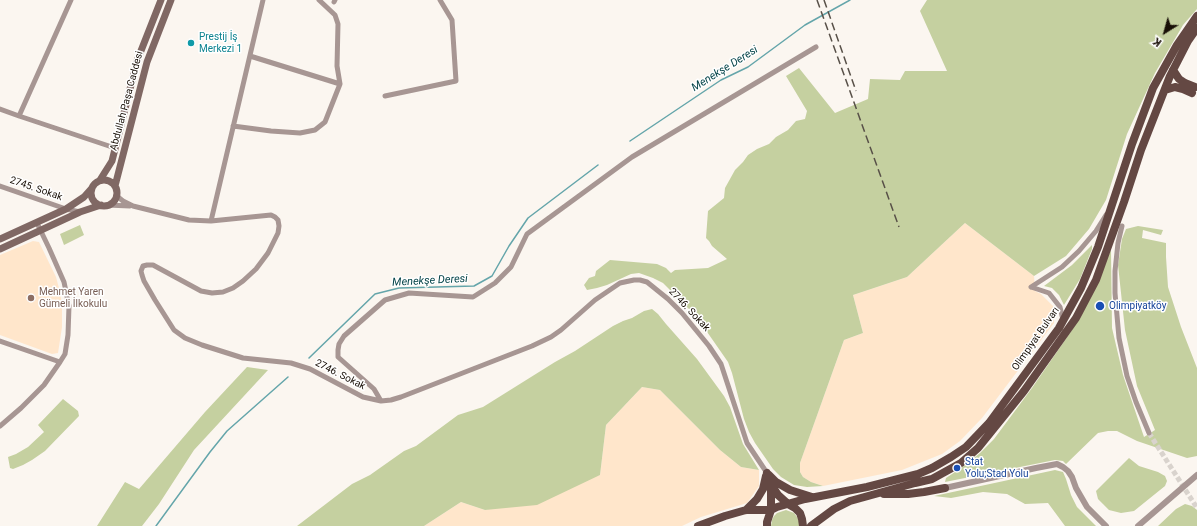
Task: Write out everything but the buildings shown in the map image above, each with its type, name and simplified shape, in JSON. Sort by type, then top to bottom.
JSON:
[{"type":"main road","name":"Abdullah Paşa Caddesi","points":[[100,180],[112,161],[137,61],[161,0]]},
{"type":"main road","name":"Abdullah Paşa Caddesi","points":[[115,186],[147,62],[171,0]]},
{"type":"main road","name":"Olimpiyat Bulvarı","points":[[771,510],[813,497],[866,487],[918,474],[932,468],[966,447],[989,423],[1063,320],[1081,288],[1098,247],[1132,144],[1153,88],[1177,45],[1197,16]]},
{"type":"main road","name":"Olimpiyat Bulvarı","points":[[811,526],[834,509],[850,501],[915,483],[932,480],[961,463],[978,448],[1024,391],[1076,318],[1096,280],[1141,150],[1173,70],[1188,41],[1197,28]]},
{"type":"main road","points":[[1165,90],[1175,88],[1194,90],[1179,79],[1173,70]]},
{"type":"main road","points":[[0,240],[66,209],[84,197],[96,182],[100,180],[109,181],[115,186],[117,194],[115,200],[80,212],[0,249]]},
{"type":"main road","points":[[92,188],[93,199],[98,204],[104,205]]},
{"type":"main road","points":[[767,473],[782,486],[797,493],[813,497]]},
{"type":"main road","points":[[767,473],[774,490],[788,504],[800,513],[803,526]]},
{"type":"main road","points":[[767,473],[771,490],[771,510],[767,526]]},
{"type":"main road","points":[[746,510],[757,499],[763,489],[767,473]]},
{"type":"main road","points":[[939,475],[938,480],[940,485],[945,488]]},
{"type":"main road","points":[[900,479],[945,488]]},
{"type":"main road","points":[[873,495],[908,494],[945,488]]},
{"type":"main road","points":[[698,526],[746,510],[771,510]]},
{"type":"street","points":[[19,116],[71,0]]},
{"type":"street","points":[[211,221],[263,0]]},
{"type":"street","points":[[233,126],[300,133],[314,130],[325,122],[340,84],[338,66],[338,24],[335,15],[319,0]]},
{"type":"street","points":[[385,96],[456,81],[452,20],[440,0]]},
{"type":"street","points":[[381,401],[374,389],[338,357],[338,350],[339,344],[344,336],[385,300],[409,293],[473,297],[495,283],[511,267],[527,234],[632,157],[816,47]]},
{"type":"street","points":[[250,56],[340,84]]},
{"type":"street","points":[[0,109],[115,148]]},
{"type":"street","name":"2745. Sokak","points":[[0,186],[66,209],[80,212]]},
{"type":"street","points":[[117,194],[123,201],[133,206]]},
{"type":"street","points":[[1063,320],[1060,307],[1049,293],[1031,287],[1062,267],[1079,250],[1096,231],[1114,200]]},
{"type":"street","points":[[104,205],[133,206]]},
{"type":"street","name":"2746. Sokak","points":[[133,206],[189,220],[211,221],[271,215],[275,217],[278,220],[279,226],[278,233],[273,243],[256,269],[233,288],[223,292],[212,293],[201,291],[153,265],[143,266],[141,271],[144,281],[174,330],[185,338],[243,358],[291,363],[310,369],[363,397],[381,401],[401,397],[540,342],[561,330],[595,300],[615,286],[626,281],[640,280],[647,282],[668,299],[710,346],[721,364],[747,443],[767,473]]},
{"type":"street","points":[[0,426],[44,385],[65,354],[68,335],[69,306],[64,282],[37,223]]},
{"type":"street","points":[[1122,226],[1118,242],[1115,271],[1115,293],[1119,338],[1136,402],[1149,433]]},
{"type":"street","points":[[0,341],[60,362]]},
{"type":"street","points":[[945,488],[1057,464],[1063,466],[1068,471],[1087,507],[1106,526]]},
{"type":"street","points":[[1138,526],[1197,475]]},
{"type":"shaded area","points":[[965,223],[1034,276],[1035,291],[1041,294],[1054,307],[1054,323],[982,418],[960,441],[942,454],[902,470],[823,486],[811,482],[803,477],[800,472],[800,463],[844,340],[863,333],[853,295],[907,277]]},
{"type":"shaded area","name":"Mehmet Yaren Gümeli İlkokulu","points":[[33,241],[39,242],[56,277],[60,292],[62,304],[62,327],[58,353],[52,354],[0,335],[0,255]]},
{"type":"shaded area","points":[[642,387],[660,390],[720,450],[741,467],[759,470],[759,486],[747,503],[701,517],[682,526],[424,526],[461,502],[485,510],[600,475],[606,425]]},
{"type":"green space","points":[[927,0],[1197,0],[1197,9],[1183,25],[1155,73],[1127,134],[1106,200],[1089,229],[1066,256],[1034,276],[965,223],[907,277],[853,295],[863,333],[844,340],[800,463],[800,472],[803,477],[811,482],[823,486],[807,487],[794,485],[781,477],[773,469],[749,432],[728,362],[696,316],[663,283],[639,273],[631,274],[597,288],[587,290],[584,285],[589,278],[595,276],[596,271],[610,260],[657,264],[666,268],[671,273],[675,270],[708,268],[727,259],[712,246],[706,238],[708,211],[724,198],[725,188],[735,170],[748,155],[769,144],[776,137],[788,130],[796,121],[805,119],[807,111],[786,76],[799,68],[835,113],[868,99],[870,79],[900,80],[905,71],[947,71],[920,11]]},
{"type":"green space","points":[[80,225],[84,235],[64,245],[60,234]]},
{"type":"green space","points":[[1138,226],[1163,230],[1161,235],[1143,230],[1142,238],[1166,243],[1168,287],[1181,327],[1197,368],[1197,456],[1187,458],[1137,441],[1117,431],[1108,431],[1098,433],[1066,464],[1063,461],[1055,460],[945,482],[946,478],[980,453],[994,439],[1032,388],[1072,330],[1111,250],[1112,328],[1123,375],[1144,437],[1155,430],[1137,386],[1125,330],[1118,265],[1122,239],[1126,229]]},
{"type":"green space","points":[[1092,245],[1092,249],[1080,279],[1064,305],[1059,295],[1052,288],[1044,286],[1072,265]]},
{"type":"green space","points":[[652,309],[697,359],[724,396],[730,407],[743,444],[759,470],[741,467],[720,450],[660,390],[642,387],[606,425],[600,475],[537,505],[485,510],[461,502],[424,526],[297,526],[352,484],[370,475],[404,451],[416,446],[458,415],[483,407],[613,326],[644,311]]},
{"type":"green space","points":[[247,367],[268,370],[194,450],[159,504],[142,526],[97,526],[125,482],[139,489],[205,412]]},
{"type":"green space","points":[[63,399],[78,411],[79,416],[45,451],[23,465],[13,469],[10,468],[8,457],[28,447],[44,432],[38,425]]},
{"type":"green space","points":[[1129,458],[1139,466],[1158,472],[1165,476],[1167,481],[1165,486],[1134,511],[1121,513],[1109,510],[1098,499],[1096,491]]},
{"type":"green space","points":[[1055,470],[1063,472],[1077,507],[1096,526],[1065,526],[1048,503],[1025,504],[1007,494],[983,492],[951,498],[934,496]]},
{"type":"green space","points":[[1185,504],[1192,506],[1197,510],[1197,526],[1158,526],[1176,509]]},
{"type":"green space","points":[[786,510],[794,513],[799,521],[799,526],[771,526],[774,516],[777,513]]},
{"type":"waterway","name":"Menekşe Deresi","points":[[630,141],[721,80],[748,67],[805,25],[850,0]]},
{"type":"waterway","name":"Menekşe Deresi","points":[[309,358],[375,294],[399,288],[474,286],[492,276],[509,246],[528,218],[598,165]]},
{"type":"waterway","name":"Menekşe Deresi","points":[[156,526],[227,431],[288,377]]},
{"type":"tunnel","points":[[1149,433],[1197,508]]},
{"type":"railway","points":[[817,0],[899,227]]},
{"type":"railway","points":[[824,0],[856,91]]},
{"type":"place","name":"Prestij İş Merkezi 1","points":[[191,43]]},
{"type":"place","name":"Mehmet Yaren Gümeli İlkokulu","points":[[31,298]]},
{"type":"place","name":"Olimpiyatköy","points":[[1100,306]]},
{"type":"place","name":"Stat Yolu;Stad Yolu","points":[[957,468]]}]
